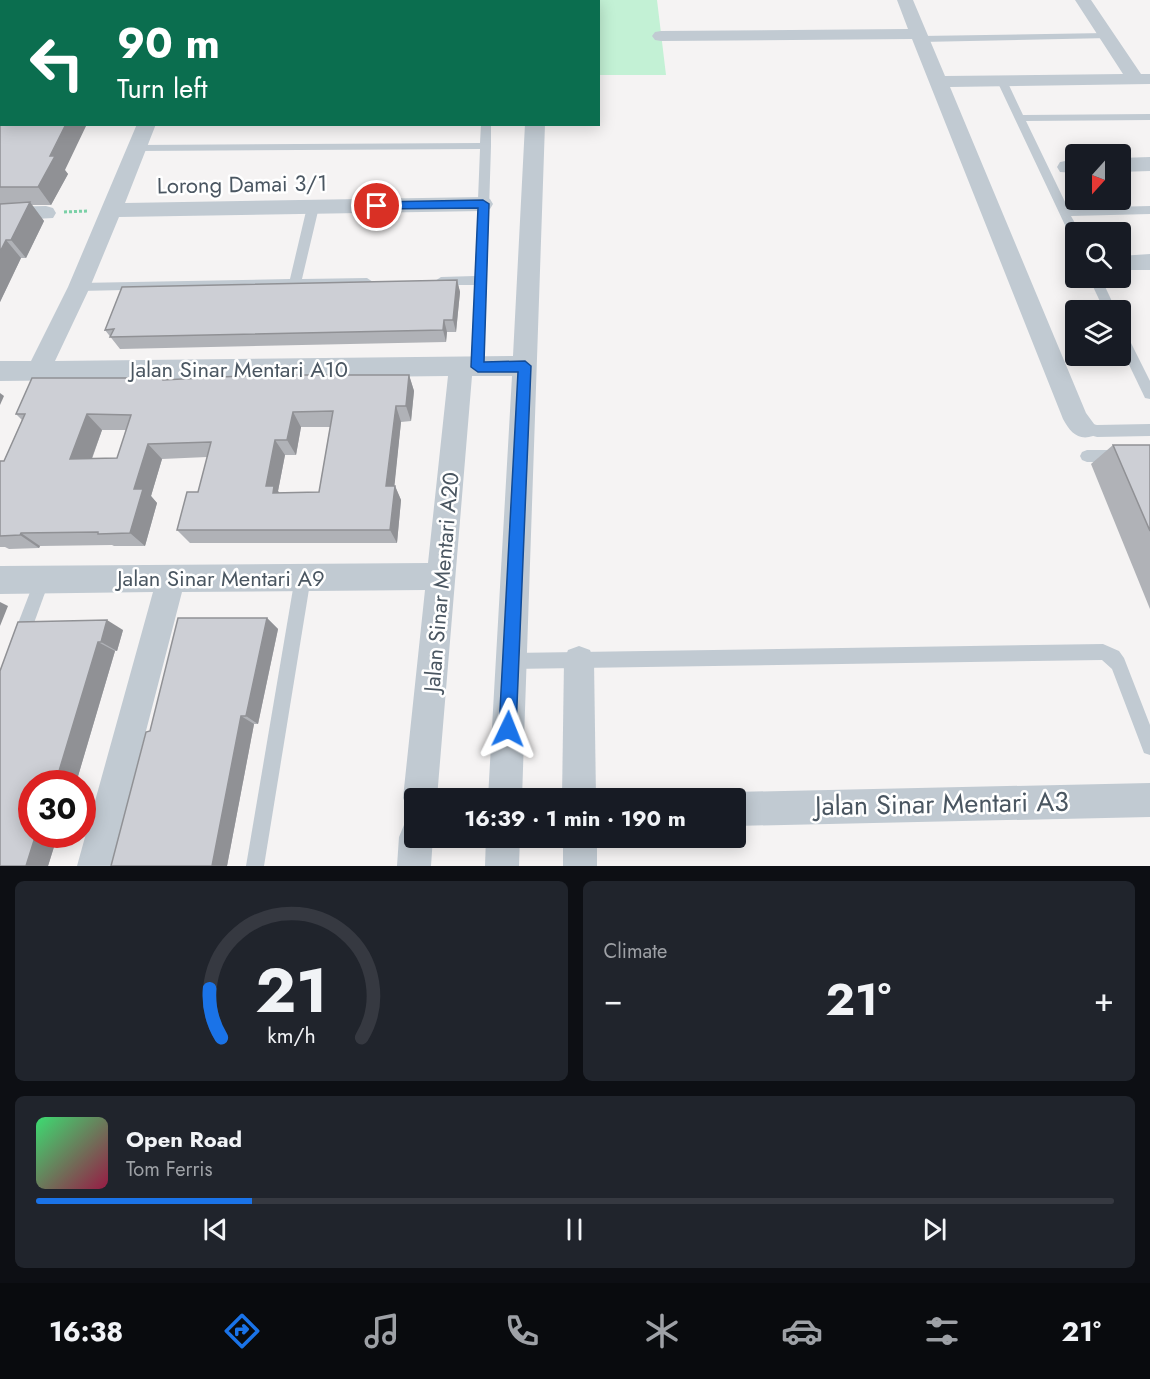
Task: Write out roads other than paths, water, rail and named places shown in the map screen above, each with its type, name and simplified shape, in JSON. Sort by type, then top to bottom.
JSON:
[{"type":"street","points":[[905,0],[1076,419],[1084,428]]},
{"type":"street","points":[[1083,0],[1106,36],[1142,79]]},
{"type":"street","points":[[661,36],[920,37]]},
{"type":"street","points":[[938,82],[1142,79]]},
{"type":"street","points":[[39,370],[79,286],[146,126]]},
{"type":"street","points":[[505,788],[535,126]]},
{"type":"street","points":[[1131,165],[1150,164]]},
{"type":"street","name":"Lorong Damai 3/1","points":[[110,210],[483,204]]},
{"type":"street","points":[[0,214],[46,213]]},
{"type":"street","points":[[1131,263],[1150,262]]},
{"type":"street","name":"Jalan Sinar Mentari A10","points":[[0,371],[525,366]]},
{"type":"street","name":"Jalan Sinar Mentari A20","points":[[421,788],[442,576],[470,367]]},
{"type":"street","name":"Jalan Sinar Mentari A9","points":[[0,579],[442,576]]},
{"type":"street","points":[[94,866],[171,578]]},
{"type":"street","points":[[579,661],[579,788]]},
{"type":"street","name":"Jalan Sinar Mentari A3","points":[[746,809],[1150,800]]},
{"type":"street","points":[[414,866],[415,848]]},
{"type":"street","points":[[502,866],[503,848]]},
{"type":"street","points":[[579,848],[580,866]]},
{"type":"lane","points":[[920,37],[1106,36]]},
{"type":"lane","points":[[1002,81],[1069,222]]},
{"type":"lane","points":[[1019,118],[1150,117]]},
{"type":"lane","points":[[470,367],[481,280],[486,126]]},
{"type":"lane","points":[[138,148],[486,146]]},
{"type":"lane","points":[[295,283],[313,207]]},
{"type":"lane","points":[[1064,212],[1150,210]]},
{"type":"lane","points":[[423,281],[481,280]]},
{"type":"lane","points":[[79,286],[376,282]]},
{"type":"lane","points":[[1131,355],[1150,394]]},
{"type":"lane","points":[[1084,428],[1097,431],[1150,430]]},
{"type":"lane","points":[[1087,456],[1150,456]]},
{"type":"lane","points":[[255,866],[303,577]]},
{"type":"lane","points":[[13,658],[42,579]]},
{"type":"lane","points":[[511,661],[1103,652],[1113,657],[1118,664],[1150,747]]}]
